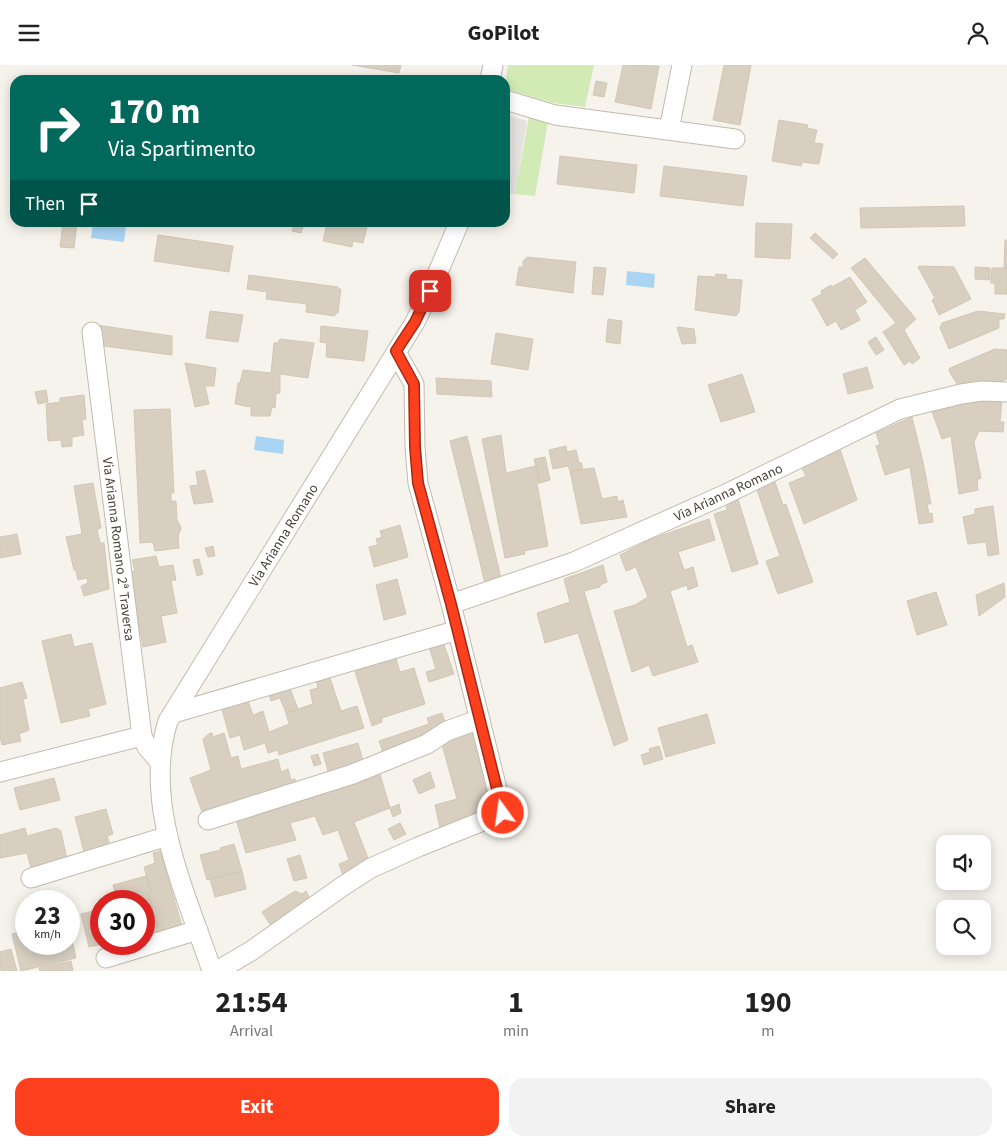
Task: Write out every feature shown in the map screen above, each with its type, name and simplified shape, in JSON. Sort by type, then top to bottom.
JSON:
[{"type":"street","points":[[669,130],[682,65]]},
{"type":"street","points":[[510,102],[555,115],[735,139]]},
{"type":"street","name":"Via Arianna Romano","points":[[212,971],[168,836],[159,783],[159,761],[168,721],[415,322],[457,227]]},
{"type":"street","name":"Via Arianna Romano 2ª Traversa","points":[[92,332],[142,736],[147,747],[159,761]]},
{"type":"street","points":[[217,971],[252,951],[371,868],[503,813],[458,630],[418,483],[415,447],[414,384],[396,351]]},
{"type":"street","name":"Via Arianna Romano","points":[[451,604],[574,562],[726,494],[900,409],[961,394],[982,391],[1007,392]]},
{"type":"street","points":[[174,713],[458,630]]},
{"type":"street","points":[[208,820],[353,774],[428,745],[448,731],[480,719]]},
{"type":"street","points":[[0,772],[142,736]]},
{"type":"street","points":[[31,878],[168,836]]},
{"type":"street","points":[[106,958],[198,930]]},
{"type":"green space","points":[[508,65],[594,65],[585,107],[553,103],[510,90],[510,75],[507,75]]},
{"type":"green space","points":[[529,116],[548,122],[535,196],[515,194]]},
{"type":"shaded area","points":[[510,116],[527,121],[515,194],[510,194]]},
{"type":"water","points":[[92,227],[126,227],[124,242],[91,238]]},
{"type":"water","points":[[627,271],[655,274],[654,288],[626,285]]},
{"type":"water","points":[[256,436],[284,440],[283,454],[254,450]]},
{"type":"building","points":[[352,65],[401,65],[399,73]]},
{"type":"building","points":[[623,65],[659,66],[651,109],[615,102]]},
{"type":"building","points":[[724,65],[751,65],[740,125],[713,120]]},
{"type":"building","points":[[596,81],[607,83],[604,97],[593,95]]},
{"type":"building","points":[[779,120],[808,125],[807,128],[817,130],[814,143],[823,144],[819,164],[802,162],[801,166],[772,161]]},
{"type":"building","points":[[560,156],[637,165],[634,193],[557,184]]},
{"type":"building","points":[[664,166],[747,176],[743,206],[660,196]]},
{"type":"building","points":[[964,206],[965,226],[861,228],[860,208]]},
{"type":"building","points":[[756,223],[792,224],[790,259],[755,257]]},
{"type":"building","points":[[62,227],[77,227],[74,248],[60,247]]},
{"type":"building","points":[[293,227],[303,227],[301,233],[292,231]]},
{"type":"building","points":[[326,227],[367,227],[363,243],[353,241],[352,247],[323,241]]},
{"type":"building","points":[[815,233],[838,254],[833,259],[810,238]]},
{"type":"building","points":[[158,235],[233,246],[229,272],[154,261]]},
{"type":"building","points":[[1005,240],[1007,240],[1007,268],[1004,268]]},
{"type":"building","points":[[527,257],[576,262],[573,293],[516,285],[519,267],[523,267],[523,261]]},
{"type":"building","points":[[865,258],[916,319],[904,330],[920,358],[912,364],[910,361],[904,365],[883,332],[896,323],[851,268]]},
{"type":"building","points":[[594,267],[606,268],[603,295],[592,294]]},
{"type":"building","points":[[918,267],[954,267],[971,299],[939,315],[932,300],[935,298]]},
{"type":"building","points":[[975,267],[990,268],[990,280],[975,279]]},
{"type":"building","points":[[992,268],[1007,268],[1007,294],[995,294],[995,283],[991,283]]},
{"type":"building","points":[[716,274],[727,275],[726,279],[742,280],[739,312],[736,316],[695,310],[698,276],[715,277]]},
{"type":"building","points":[[249,275],[338,287],[338,289],[341,289],[338,313],[335,313],[335,316],[306,312],[307,304],[266,299],[267,292],[247,289]]},
{"type":"building","points":[[850,277],[867,302],[855,310],[860,320],[841,330],[836,321],[827,326],[812,299],[822,294],[821,291],[831,285],[832,287]]},
{"type":"building","points":[[210,311],[243,315],[238,342],[206,338]]},
{"type":"building","points":[[978,311],[1005,314],[1004,319],[999,319],[999,328],[949,349],[940,328],[942,323]]},
{"type":"building","points":[[608,319],[622,321],[620,344],[606,342]]},
{"type":"building","points":[[96,325],[172,336],[172,355],[96,345]]},
{"type":"building","points":[[321,326],[368,331],[364,361],[326,357],[327,343],[320,342]]},
{"type":"building","points":[[677,327],[694,329],[696,343],[682,344]]},
{"type":"building","points":[[496,333],[533,339],[528,370],[491,364]]},
{"type":"building","points":[[876,337],[884,350],[876,355],[868,342]]},
{"type":"building","points":[[280,339],[314,343],[308,378],[280,374],[280,393],[276,393],[275,408],[272,407],[270,416],[251,416],[251,407],[235,404],[238,383],[240,383],[243,370],[271,373],[274,343],[278,343]]},
{"type":"building","points":[[995,349],[1007,350],[1007,379],[986,387],[984,382],[978,384],[975,380],[959,387],[949,371],[950,368]]},
{"type":"building","points":[[185,363],[216,368],[214,386],[205,386],[209,404],[195,407]]},
{"type":"building","points":[[867,367],[873,388],[848,394],[843,374]]},
{"type":"building","points":[[742,374],[755,412],[721,422],[708,385]]},
{"type":"building","points":[[436,378],[491,381],[492,397],[437,394]]},
{"type":"building","points":[[46,390],[48,402],[38,404],[35,392]]},
{"type":"building","points":[[84,395],[86,419],[82,420],[84,435],[72,437],[72,446],[62,447],[61,440],[48,441],[46,404],[60,402],[60,398]]},
{"type":"building","points":[[968,397],[1002,398],[1000,422],[1004,422],[1003,432],[979,431],[974,442],[981,478],[977,480],[978,490],[959,494],[951,436],[942,439],[931,409]]},
{"type":"building","points":[[170,409],[174,493],[171,493],[171,501],[176,501],[177,520],[181,529],[178,536],[179,548],[155,551],[153,542],[140,543],[134,410]]},
{"type":"building","points":[[912,417],[931,504],[927,504],[929,514],[932,513],[933,522],[919,524],[910,467],[885,475],[876,446],[880,445],[876,433]]},
{"type":"building","points":[[501,435],[506,473],[536,466],[540,483],[537,483],[548,546],[524,551],[525,554],[505,558],[482,439]]},
{"type":"building","points":[[467,436],[501,578],[485,583],[450,441]]},
{"type":"building","points":[[566,446],[567,452],[576,450],[579,463],[582,463],[582,470],[570,471],[568,466],[553,469],[549,450]]},
{"type":"building","points":[[840,449],[857,500],[804,524],[789,483],[806,476],[801,466],[817,457]]},
{"type":"building","points":[[545,457],[550,480],[540,483],[534,459]]},
{"type":"building","points":[[594,468],[602,499],[617,496],[618,502],[623,500],[627,517],[581,524],[570,471]]},
{"type":"building","points":[[205,470],[213,502],[194,504],[190,486],[198,485],[196,472]]},
{"type":"building","points":[[775,482],[783,505],[786,504],[813,582],[778,594],[766,561],[780,556],[757,490]]},
{"type":"building","points":[[93,483],[101,528],[97,529],[100,543],[104,543],[109,589],[84,596],[81,586],[88,583],[87,578],[78,580],[66,537],[82,534],[74,486]]},
{"type":"building","points":[[738,499],[758,564],[732,572],[714,514],[727,510],[726,504]]},
{"type":"building","points":[[993,506],[999,554],[988,556],[986,542],[968,544],[963,517],[975,514],[975,509]]},
{"type":"building","points":[[709,519],[715,540],[678,552],[684,570],[693,567],[698,586],[688,590],[687,585],[670,591],[687,647],[692,645],[698,662],[653,676],[649,665],[632,672],[614,611],[635,605],[648,597],[636,567],[626,571],[620,555],[651,539]]},
{"type":"building","points":[[400,525],[408,557],[374,567],[369,547],[378,545],[376,539],[382,537],[380,531]]},
{"type":"building","points":[[17,534],[21,554],[0,558],[0,537]]},
{"type":"building","points":[[213,546],[215,556],[208,557],[205,548]]},
{"type":"building","points":[[156,556],[159,567],[173,565],[176,580],[171,581],[177,613],[161,616],[166,642],[143,647],[130,572],[135,571],[132,560]]},
{"type":"building","points":[[199,559],[203,574],[197,576],[193,560]]},
{"type":"building","points":[[603,565],[607,582],[600,585],[600,587],[584,591],[628,740],[614,746],[578,633],[545,643],[537,613],[570,602],[564,579]]},
{"type":"building","points":[[397,579],[406,614],[384,620],[376,585]]},
{"type":"building","points":[[1004,583],[1005,597],[979,616],[976,595]]},
{"type":"building","points":[[936,592],[947,625],[917,635],[907,601]]},
{"type":"building","points":[[71,634],[74,647],[92,643],[106,704],[88,709],[90,716],[61,723],[42,641]]},
{"type":"building","points":[[442,639],[454,674],[429,682],[426,672],[436,669],[428,644]]},
{"type":"building","points":[[394,652],[400,672],[414,668],[425,704],[382,718],[382,722],[372,726],[353,665]]},
{"type":"building","points":[[328,672],[341,711],[357,706],[364,728],[279,755],[278,750],[268,753],[265,743],[244,750],[240,735],[230,738],[221,706],[247,698],[253,715],[263,711],[269,732],[289,724],[286,713],[313,704],[310,690],[318,688],[315,676]]},
{"type":"building","points":[[22,682],[27,698],[23,699],[29,730],[19,734],[21,741],[2,745],[0,737],[0,688]]},
{"type":"building","points":[[289,686],[298,709],[286,713],[280,698],[271,701],[268,692]]},
{"type":"building","points":[[442,713],[447,728],[384,755],[379,741],[429,724],[427,718]]},
{"type":"building","points":[[707,714],[715,743],[666,757],[658,728]]},
{"type":"building","points":[[473,727],[498,812],[440,828],[435,805],[457,799],[440,737]]},
{"type":"building","points":[[212,733],[213,737],[224,733],[231,758],[238,756],[241,769],[278,759],[281,772],[288,769],[291,780],[295,779],[297,783],[202,812],[190,778],[211,770],[203,740]]},
{"type":"building","points":[[358,743],[364,765],[329,775],[323,753]]},
{"type":"building","points":[[659,746],[663,759],[644,765],[641,755],[650,752],[649,749]]},
{"type":"building","points":[[318,754],[321,764],[314,766],[311,756]]},
{"type":"building","points":[[379,771],[390,808],[354,822],[369,861],[343,876],[339,864],[349,860],[338,830],[323,835],[315,816],[290,823],[296,840],[246,853],[235,816]]},
{"type":"building","points":[[430,772],[435,787],[419,794],[413,780]]},
{"type":"building","points":[[54,778],[60,800],[20,810],[14,788]]},
{"type":"building","points":[[399,804],[401,813],[393,817],[390,808]]},
{"type":"building","points":[[106,809],[113,834],[107,836],[110,845],[84,852],[75,817]]},
{"type":"building","points":[[400,823],[406,834],[394,840],[388,829]]},
{"type":"building","points":[[25,828],[27,836],[56,828],[61,831],[67,860],[33,875],[27,853],[0,858],[0,835]]},
{"type":"building","points":[[234,844],[242,871],[207,880],[200,855],[221,850],[220,848]]},
{"type":"building","points":[[160,851],[182,926],[155,936],[155,928],[158,927],[155,917],[155,890],[150,890],[144,867],[155,863],[153,853]]},
{"type":"building","points":[[300,855],[307,878],[294,881],[287,859]]},
{"type":"building","points":[[242,871],[246,889],[215,897],[210,879]]},
{"type":"building","points":[[146,876],[150,890],[115,890],[113,885]]},
{"type":"building","points":[[295,891],[302,894],[306,891],[310,899],[271,926],[262,912]]},
{"type":"building","points":[[90,912],[90,947],[89,947],[81,914]]},
{"type":"building","points":[[155,917],[158,927],[155,928]]},
{"type":"building","points":[[15,933],[15,946],[12,934]]},
{"type":"building","points":[[11,949],[17,971],[1,971],[0,952]]},
{"type":"building","points":[[17,955],[75,955],[76,958],[21,971]]},
{"type":"building","points":[[71,961],[73,971],[40,971],[39,968]]},
{"type":"route","points":[[430,291],[415,322],[396,351],[414,384],[415,447],[418,483],[451,604],[503,813]]}]
